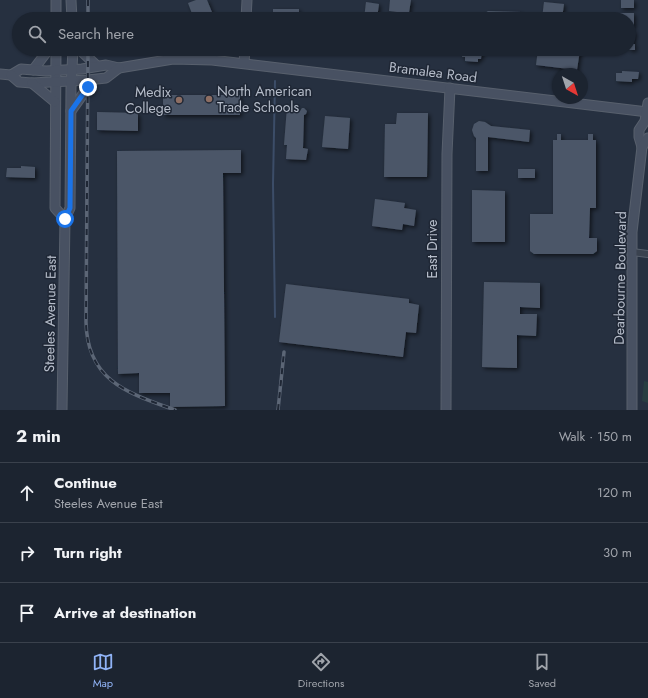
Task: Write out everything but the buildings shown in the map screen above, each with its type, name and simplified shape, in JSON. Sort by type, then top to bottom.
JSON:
[{"type":"main road","points":[[56,0],[56,12]]},
{"type":"main road","points":[[71,0],[72,12]]},
{"type":"main road","points":[[246,12],[247,0]]},
{"type":"main road","points":[[33,70],[44,56]]},
{"type":"main road","points":[[56,56],[55,208],[65,219]]},
{"type":"main road","name":"Steeles Avenue East","points":[[62,410],[65,219],[70,208],[71,81],[73,56]]},
{"type":"main road","points":[[86,56],[97,66]]},
{"type":"main road","points":[[244,56],[244,63]]},
{"type":"main road","name":"Bramalea Road","points":[[0,74],[11,74],[21,69],[56,70],[106,65],[119,68],[174,59],[212,60],[450,88],[648,109]]},
{"type":"main road","name":"Bramalea Road","points":[[11,74],[19,82],[32,83],[93,80],[106,78],[119,68]]},
{"type":"main road","points":[[71,111],[93,80]]},
{"type":"main road","points":[[32,83],[55,102]]},
{"type":"main road","name":"East Drive","points":[[446,410],[447,154],[450,88]]},
{"type":"main road","name":"Dearbourne Boulevard","points":[[632,410],[632,252],[634,215],[642,147],[639,137],[640,130],[647,125],[648,109]]},
{"type":"main road","name":"Dearbourne Boulevard","points":[[642,147],[648,138]]},
{"type":"street","points":[[632,252],[648,254]]},
{"type":"green space","points":[[644,381],[648,382],[648,403],[642,401]]},
{"type":"waterway","points":[[275,81],[273,184],[275,317]]},
{"type":"railway","points":[[88,0],[88,12]]},
{"type":"railway","points":[[88,56],[86,322],[88,342],[94,358],[102,371],[113,382],[141,397],[175,410]]},
{"type":"railway","points":[[278,410],[284,352]]},
{"type":"place","name":"North American Trade Schools","points":[[209,99]]},
{"type":"place","name":"Medix College","points":[[179,100]]},
{"type":"route","points":[[65,219],[70,208],[71,111],[88,87]]}]
